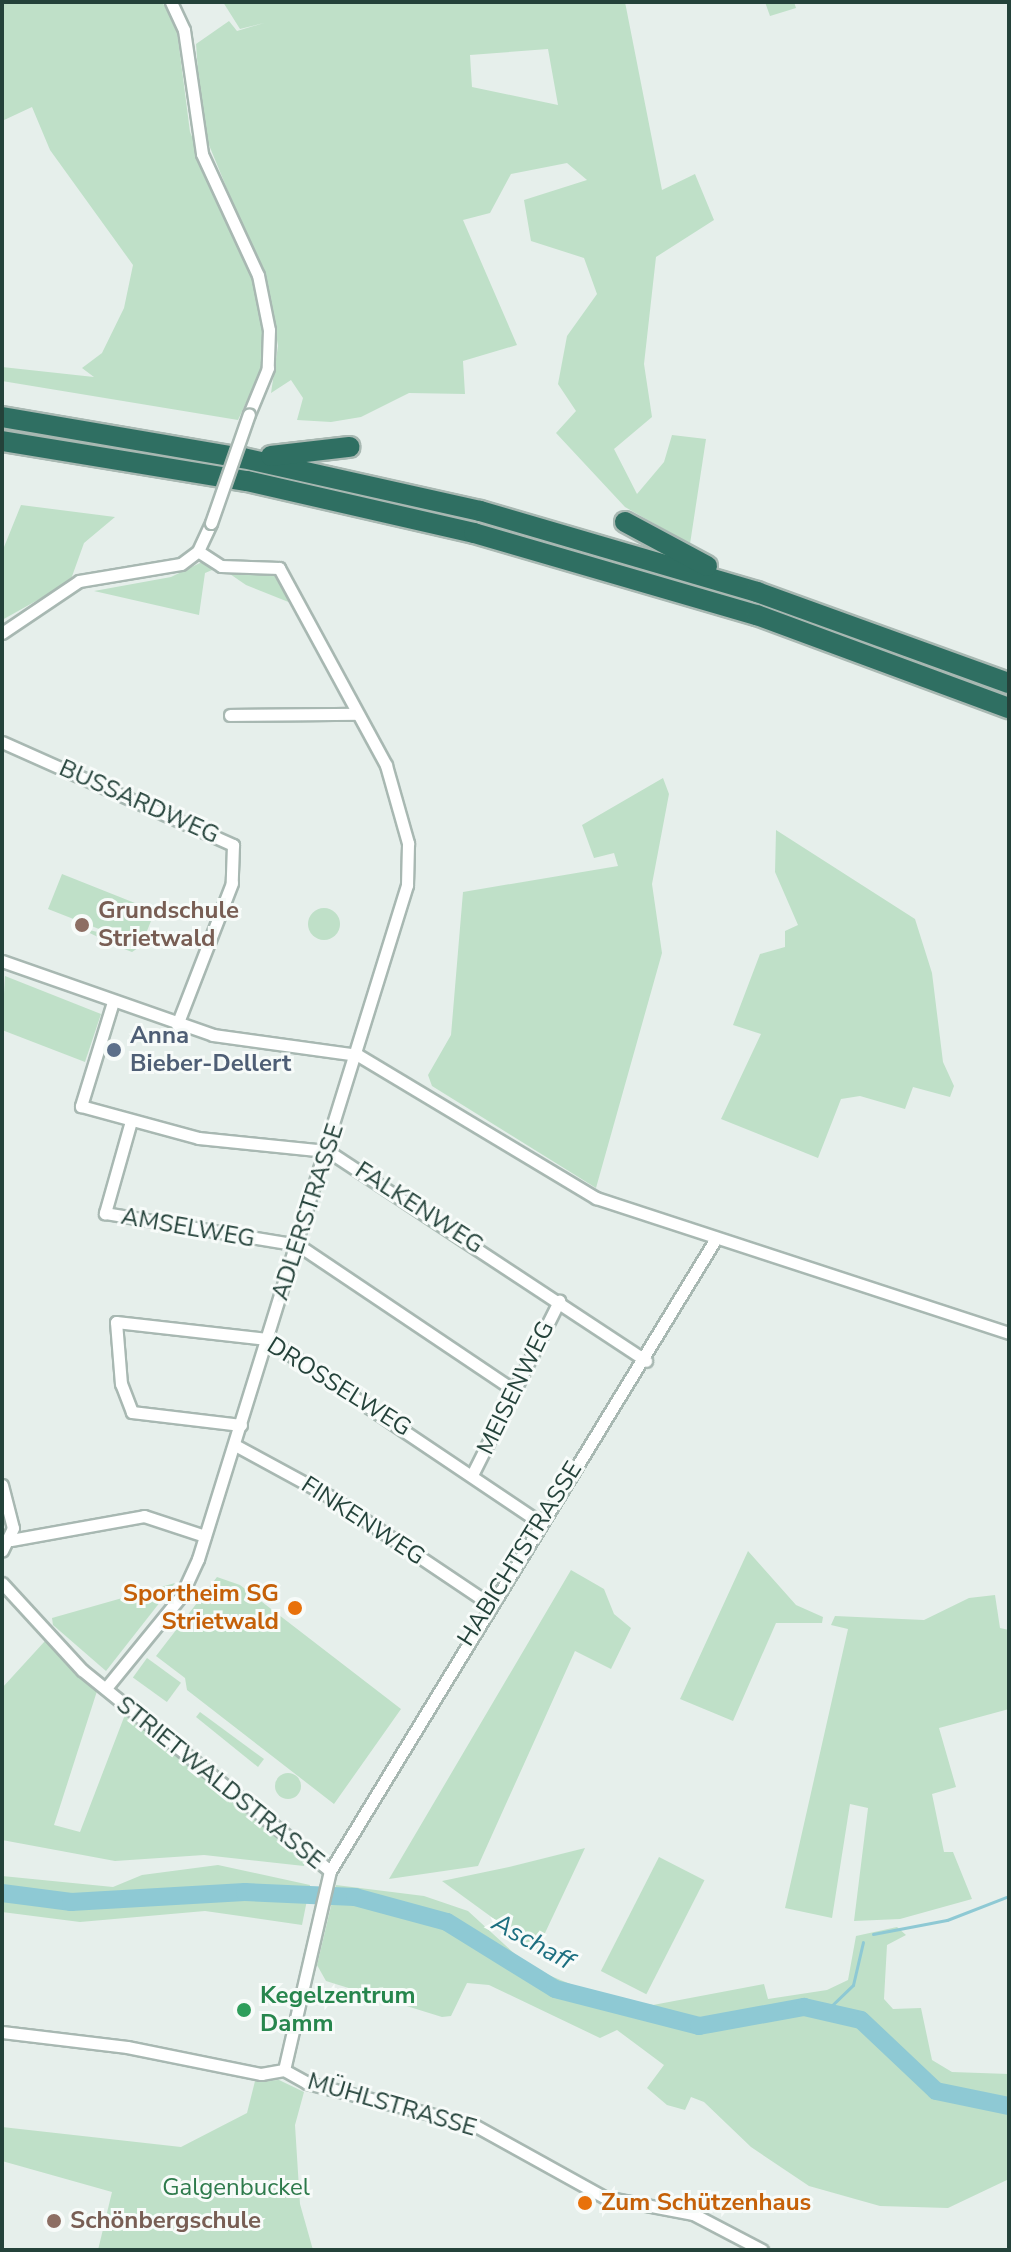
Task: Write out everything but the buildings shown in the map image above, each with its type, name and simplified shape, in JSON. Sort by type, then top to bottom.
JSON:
[{"type":"highway","points":[[2,417],[243,458],[480,511],[757,592],[1009,683]]},
{"type":"highway","points":[[2,441],[247,481],[474,533],[757,615],[1009,708]]},
{"type":"highway","points":[[243,458],[349,447]]},
{"type":"highway","points":[[625,522],[757,592]]},
{"type":"street","points":[[2,633],[79,581],[163,570],[198,551],[268,368],[269,330],[258,275],[202,154],[184,30],[171,2]]},
{"type":"street","name":"ADLERSTRASSE","points":[[106,1688],[181,1596],[205,1536],[399,926],[408,843],[386,765],[279,568],[221,566],[198,551]]},
{"type":"street","points":[[230,715],[356,714]]},
{"type":"street","name":"BUSSARDWEG","points":[[2,742],[233,845],[232,883],[177,1025]]},
{"type":"street","points":[[2,961],[112,1005],[177,1025],[358,1055],[596,1198],[715,1240],[1009,1333]]},
{"type":"street","name":"FALKENWEG","points":[[112,1005],[81,1106],[199,1138],[328,1151],[646,1361]]},
{"type":"street","name":"AMSELWEG","points":[[131,1121],[105,1213],[298,1245],[515,1391]]},
{"type":"street","name":"HABICHTSTRASSE","points":[[330,1871],[538,1521],[646,1361],[715,1240]]},
{"type":"street","name":"MEISENWEG","points":[[472,1475],[559,1301]]},
{"type":"street","name":"DROSSELWEG","points":[[241,1425],[132,1412],[121,1384],[116,1322],[125,1317],[267,1339],[538,1521]]},
{"type":"street","name":"FINKENWEG","points":[[235,1445],[329,1496],[488,1603]]},
{"type":"street","points":[[2,1485],[11,1540]]},
{"type":"street","points":[[2,1551],[11,1540],[144,1516],[205,1536]]},
{"type":"street","name":"STRIETWALDSTRASSE","points":[[2,1583],[106,1688],[330,1871],[284,2070]]},
{"type":"street","points":[[2,2032],[127,2047],[261,2074],[284,2070]]},
{"type":"street","name":"MÜHLSTRASSE","points":[[284,2070],[307,2083],[474,2125],[604,2197],[693,2214],[762,2250]]},
{"type":"green space","points":[[2,2],[162,2],[176,23],[190,132],[254,277],[263,324],[262,368],[238,420],[2,381],[2,367],[94,377],[82,368],[102,353],[124,308],[133,265],[50,150],[32,107],[2,121]]},
{"type":"green space","points":[[223,2],[625,2],[662,190],[695,174],[714,220],[656,257],[644,364],[652,417],[614,449],[637,494],[664,462],[672,435],[706,439],[690,544],[625,507],[556,433],[576,411],[558,384],[567,336],[597,294],[584,258],[531,241],[524,200],[587,180],[567,163],[511,174],[490,213],[463,220],[517,345],[463,361],[465,394],[409,393],[361,417],[331,422],[297,420],[303,398],[291,380],[271,393],[278,346],[269,291],[202,128],[196,44],[229,21],[237,31],[264,23],[240,29]],"holes":[[[548,49],[558,105],[472,87],[470,55]]]},
{"type":"green space","points":[[765,2],[794,2],[796,8],[770,16]]},
{"type":"green space","points":[[21,505],[115,517],[84,543],[70,582],[2,620],[2,552]]},
{"type":"green space","points":[[204,561],[217,568],[205,573],[199,615],[94,591],[171,577]]},
{"type":"green space","points":[[227,572],[277,574],[291,603],[246,585]]},
{"type":"green space","points":[[663,778],[669,794],[652,884],[662,953],[596,1188],[432,1086],[428,1075],[451,1035],[463,892],[618,866],[614,853],[594,858],[582,825]]},
{"type":"green space","points":[[776,830],[915,919],[932,973],[943,1062],[954,1086],[950,1097],[913,1087],[905,1109],[860,1096],[841,1099],[818,1158],[721,1119],[761,1034],[733,1025],[760,954],[785,947],[785,931],[798,925],[775,872]]},
{"type":"green space","points":[[62,874],[155,911],[141,946],[132,952],[119,947],[77,927],[122,938],[48,909]]},
{"type":"green space","points":[[324,908],[335,913],[340,924],[335,935],[324,940],[313,935],[308,924],[313,913]]},
{"type":"green space","points":[[5,976],[101,1014],[85,1062],[2,1030]]},
{"type":"green space","points":[[748,1551],[796,1605],[823,1617],[822,1623],[776,1623],[733,1721],[680,1699]]},
{"type":"green space","points":[[571,1570],[604,1589],[614,1614],[631,1628],[611,1669],[575,1651],[478,1866],[389,1879]]},
{"type":"green space","points":[[217,1577],[240,1585],[401,1709],[334,1804],[187,1690],[185,1678],[156,1656]]},
{"type":"green space","points":[[175,1583],[106,1671],[53,1625],[52,1618]]},
{"type":"green space","points":[[995,1595],[1000,1628],[1009,1630],[1009,1709],[939,1728],[956,1787],[932,1794],[944,1852],[953,1852],[972,1899],[900,1919],[854,1921],[868,1808],[850,1804],[832,1918],[785,1908],[848,1629],[831,1625],[835,1616],[924,1620],[969,1598]]},
{"type":"green space","points":[[45,1641],[98,1688],[54,1825],[80,1832],[126,1712],[305,1858],[304,1866],[204,1855],[115,1861],[2,1840],[2,1688]]},
{"type":"green space","points":[[147,1658],[181,1683],[167,1702],[133,1677]]},
{"type":"green space","points":[[200,1712],[264,1759],[258,1767],[196,1717]]},
{"type":"green space","points":[[288,1773],[297,1777],[301,1786],[297,1795],[288,1799],[279,1795],[275,1786],[279,1777]]},
{"type":"green space","points":[[585,1848],[537,1950],[442,1881],[509,1867]]},
{"type":"green space","points":[[659,1857],[704,1880],[646,1994],[601,1971]]},
{"type":"green space","points":[[218,1865],[310,1885],[302,1925],[205,1911],[80,1922],[2,1912],[2,1876],[113,1887],[142,1875]]},
{"type":"green space","points":[[336,1885],[424,1896],[468,1911],[529,1967],[597,1995],[653,2005],[764,1984],[768,1999],[827,1990],[848,1980],[856,1936],[897,1927],[906,1935],[887,1945],[884,1999],[893,2009],[921,2008],[932,2060],[952,2072],[1009,2074],[1009,2179],[948,2208],[880,2206],[809,2186],[751,2147],[704,2102],[691,2097],[685,2110],[667,2105],[647,2088],[664,2065],[617,2030],[600,2038],[489,1985],[467,1983],[451,2016],[442,2017],[326,1981],[317,1965]]},
{"type":"green space","name":"Galgenbuckel","points":[[279,2080],[304,2092],[295,2125],[300,2204],[313,2250],[98,2250],[112,2192],[2,2161],[2,2127],[181,2147],[247,2113],[255,2081]]},
{"type":"waterway","name":"Aschaff","points":[[2,1893],[71,1902],[245,1892],[355,1897],[447,1922],[555,1989],[699,2026],[804,2007],[861,2020],[936,2091],[1009,2106]]},
{"type":"waterway","points":[[873,1934],[947,1920],[1009,1896]]},
{"type":"waterway","points":[[825,2012],[853,1985],[863,1942]]},
{"type":"place","name":"Grundschule Strietwald","points":[[82,925]]},
{"type":"place","name":"Anna Bieber-Dellert","points":[[114,1050]]},
{"type":"place","name":"Sportheim SG Strietwald","points":[[295,1608]]},
{"type":"place","name":"Kegelzentrum Damm","points":[[244,2010]]},
{"type":"place","name":"Zum Schützenhaus","points":[[585,2203]]},
{"type":"place","name":"Schönbergschule","points":[[54,2221]]}]
